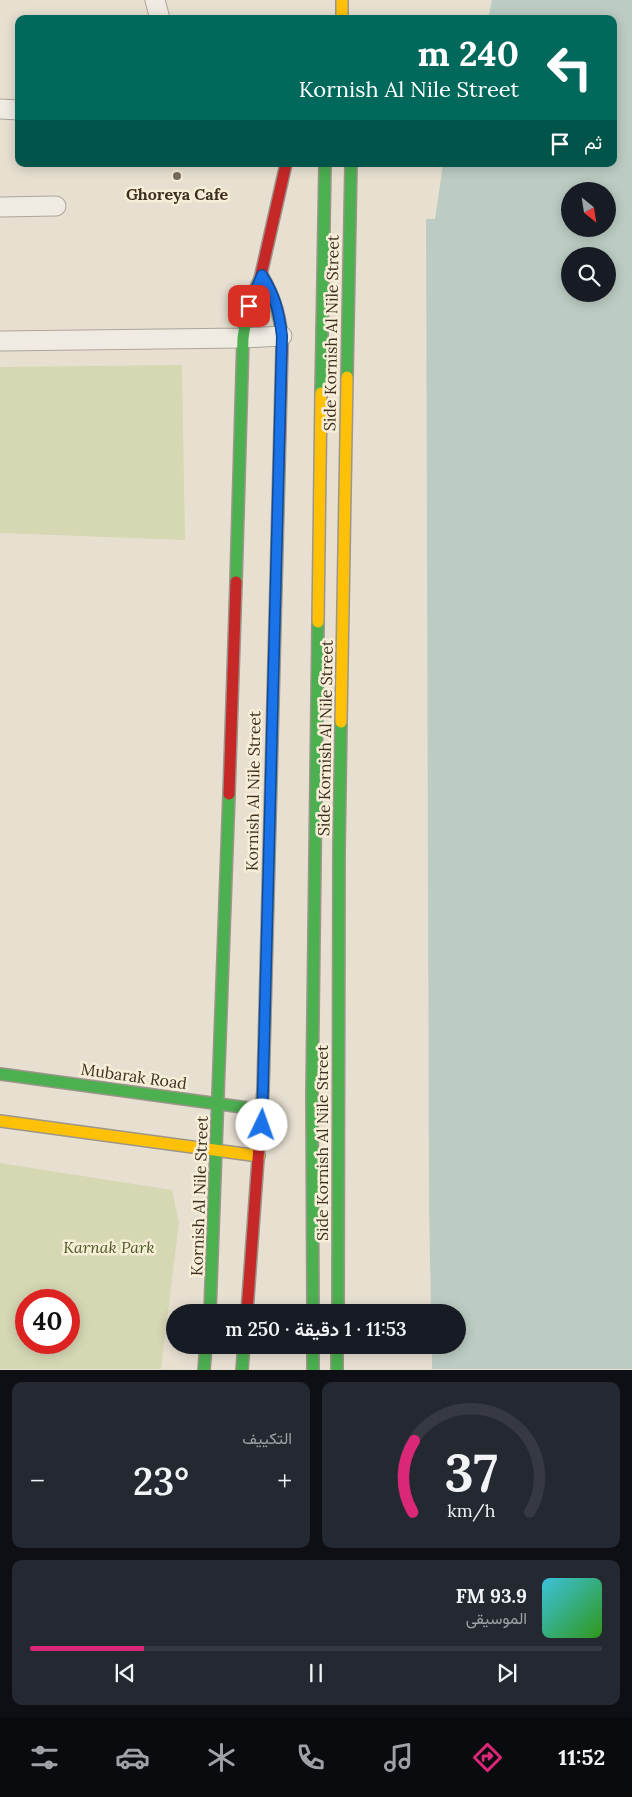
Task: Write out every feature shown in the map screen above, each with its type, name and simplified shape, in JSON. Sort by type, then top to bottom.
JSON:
[{"type":"street","points":[[155,0],[159,15]]},
{"type":"street","points":[[342,0],[342,15]]},
{"type":"street","points":[[0,109],[15,110]]},
{"type":"street","name":"Kornish Al Nile Street","points":[[211,1304],[241,599],[243,338],[246,316],[252,295],[262,275],[285,167]]},
{"type":"street","name":"Side Kornish Al Nile Street","points":[[313,1304],[314,861],[325,167]]},
{"type":"street","name":"Side Kornish Al Nile Street","points":[[338,1304],[339,851],[351,167]]},
{"type":"street","points":[[0,207],[56,206]]},
{"type":"street","name":"Kornish Al Nile Street","points":[[248,1304],[263,1110],[269,598],[282,336],[280,314],[273,293],[262,275]]},
{"type":"street","points":[[0,341],[282,336]]},
{"type":"street","name":"Mubarak Road","points":[[0,1074],[263,1110]]},
{"type":"street","points":[[0,1120],[259,1156]]},
{"type":"street","points":[[204,1370],[205,1354]]},
{"type":"street","points":[[242,1370],[243,1354]]},
{"type":"street","points":[[313,1354],[313,1370]]},
{"type":"street","points":[[337,1354],[337,1370]]},
{"type":"green space","points":[[182,365],[185,540],[0,533],[0,367]]},
{"type":"green space","name":"Karnak Park","points":[[0,1163],[172,1190],[179,1223],[169,1304],[166,1304],[166,1328],[161,1369],[0,1369]]},
{"type":"shaded area","points":[[492,0],[632,0],[632,1369],[432,1369],[432,1354],[466,1354],[466,1304],[431,1304],[426,219],[435,219],[443,167],[617,167],[617,15],[489,15]]},
{"type":"traffic: fast","points":[[321,393],[325,167]]},
{"type":"traffic: fast","points":[[347,377],[351,167]]},
{"type":"traffic: fast","points":[[262,275],[277,309],[281,327],[282,346]]},
{"type":"traffic: fast","points":[[236,582],[243,338],[249,308],[260,279]]},
{"type":"traffic: fast","points":[[263,1090],[279,467]]},
{"type":"traffic: fast","points":[[313,1304],[312,1094],[318,622]]},
{"type":"traffic: fast","points":[[338,1304],[341,722]]},
{"type":"traffic: fast","points":[[210,1304],[229,794]]},
{"type":"traffic: fast","points":[[0,1074],[263,1110]]},
{"type":"traffic: fast","points":[[204,1370],[205,1354]]},
{"type":"traffic: fast","points":[[242,1370],[243,1354]]},
{"type":"traffic: fast","points":[[313,1354],[313,1370]]},
{"type":"traffic: fast","points":[[337,1354],[337,1370]]},
{"type":"traffic: slow","points":[[342,0],[342,15]]},
{"type":"traffic: slow","points":[[341,722],[347,377]]},
{"type":"traffic: slow","points":[[318,622],[321,393]]},
{"type":"traffic: slow","points":[[0,1121],[259,1156]]},
{"type":"traffic: jam","points":[[260,279],[285,167]]},
{"type":"traffic: jam","points":[[279,467],[282,346]]},
{"type":"traffic: jam","points":[[229,794],[236,582]]},
{"type":"traffic: jam","points":[[248,1304],[263,1090]]},
{"type":"place","name":"Ghoreya Cafe","points":[[177,176]]},
{"type":"route","points":[[249,306],[262,275],[273,293],[280,314],[282,336],[274,587],[262,1125]]}]
